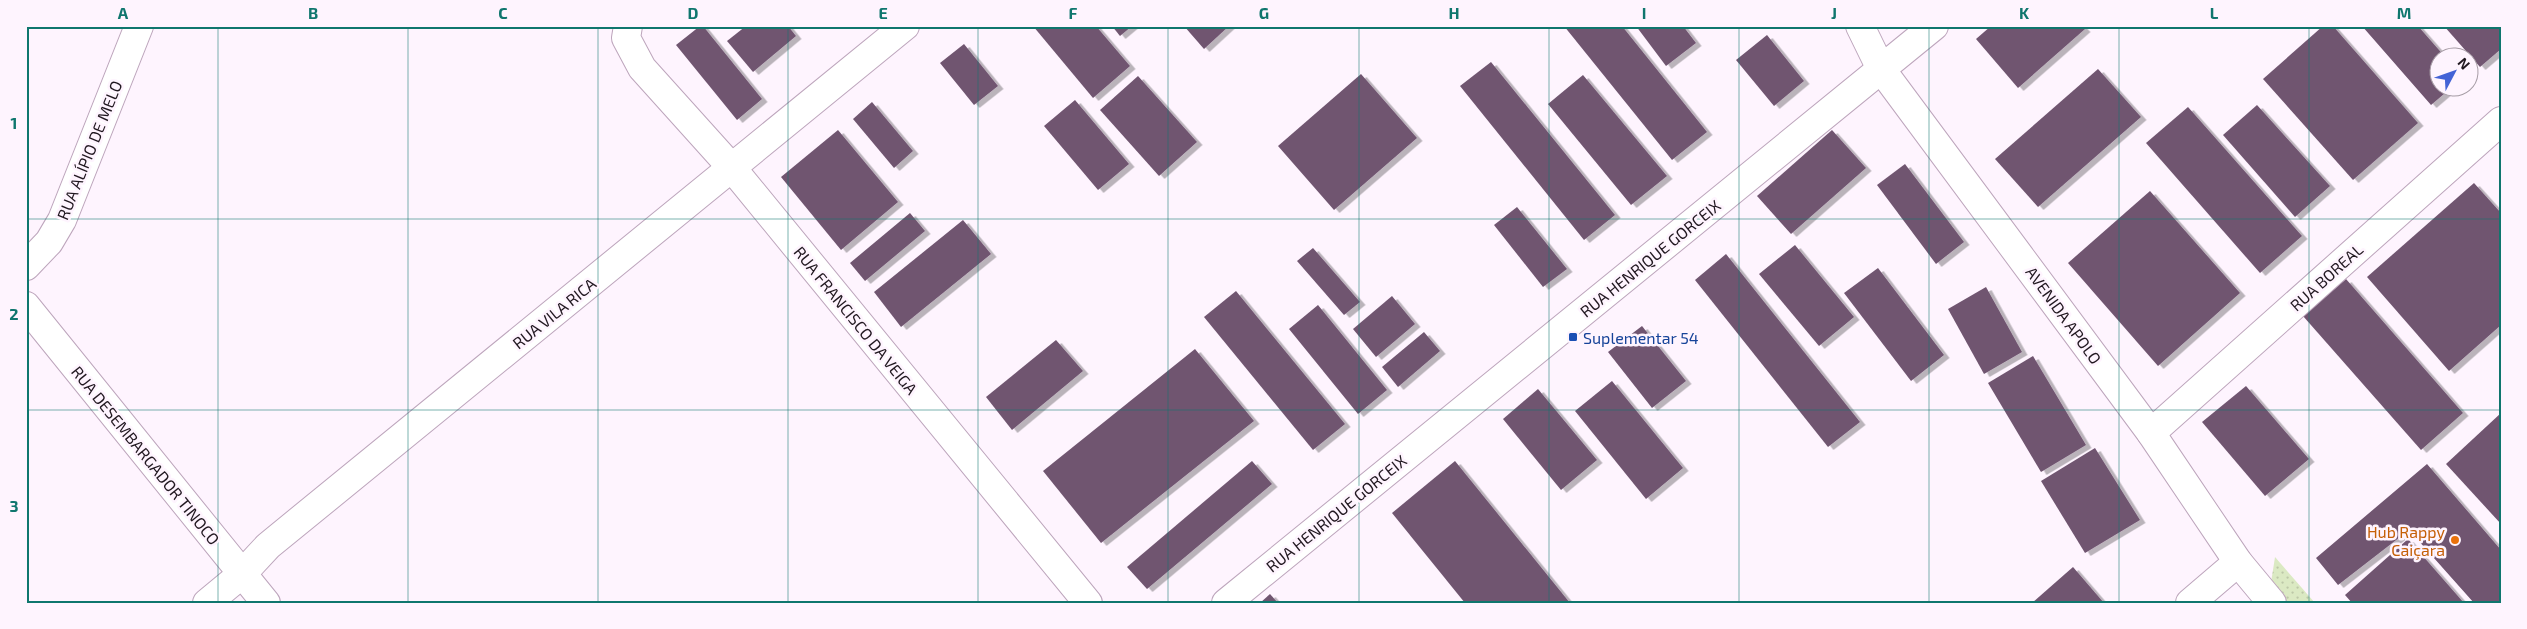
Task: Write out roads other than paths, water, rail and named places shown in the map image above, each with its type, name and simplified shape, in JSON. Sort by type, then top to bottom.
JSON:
[{"type":"street","name":"RUA ALÍPIO DE MELO","points":[[26,266],[49,242],[62,220],[139,26]]},
{"type":"street","name":"RUA VILA RICA","points":[[207,603],[242,574],[268,546],[905,26]]},
{"type":"street","name":"AVENIDA APOLO","points":[[1860,26],[1882,69],[2151,433],[2238,562],[2272,603]]},
{"type":"street","name":"RUA HENRIQUE GORCEIX","points":[[1226,603],[1934,26]]},
{"type":"street","name":"RUA FRANCISCO DA VEIGA","points":[[627,32],[642,68],[732,168],[1088,603]]},
{"type":"street","name":"RUA BOREAL","points":[[2151,433],[2501,121]]},
{"type":"street","name":"RUA DESEMBARGADOR TINOCO","points":[[26,306],[266,603]]},
{"type":"street","points":[[2190,603],[2238,562]]},
{"type":"place","name":"Suplementar 54","points":[[1573,337]]},
{"type":"place","name":"Hub Rappy Caiçara","points":[[2455,540]]}]
